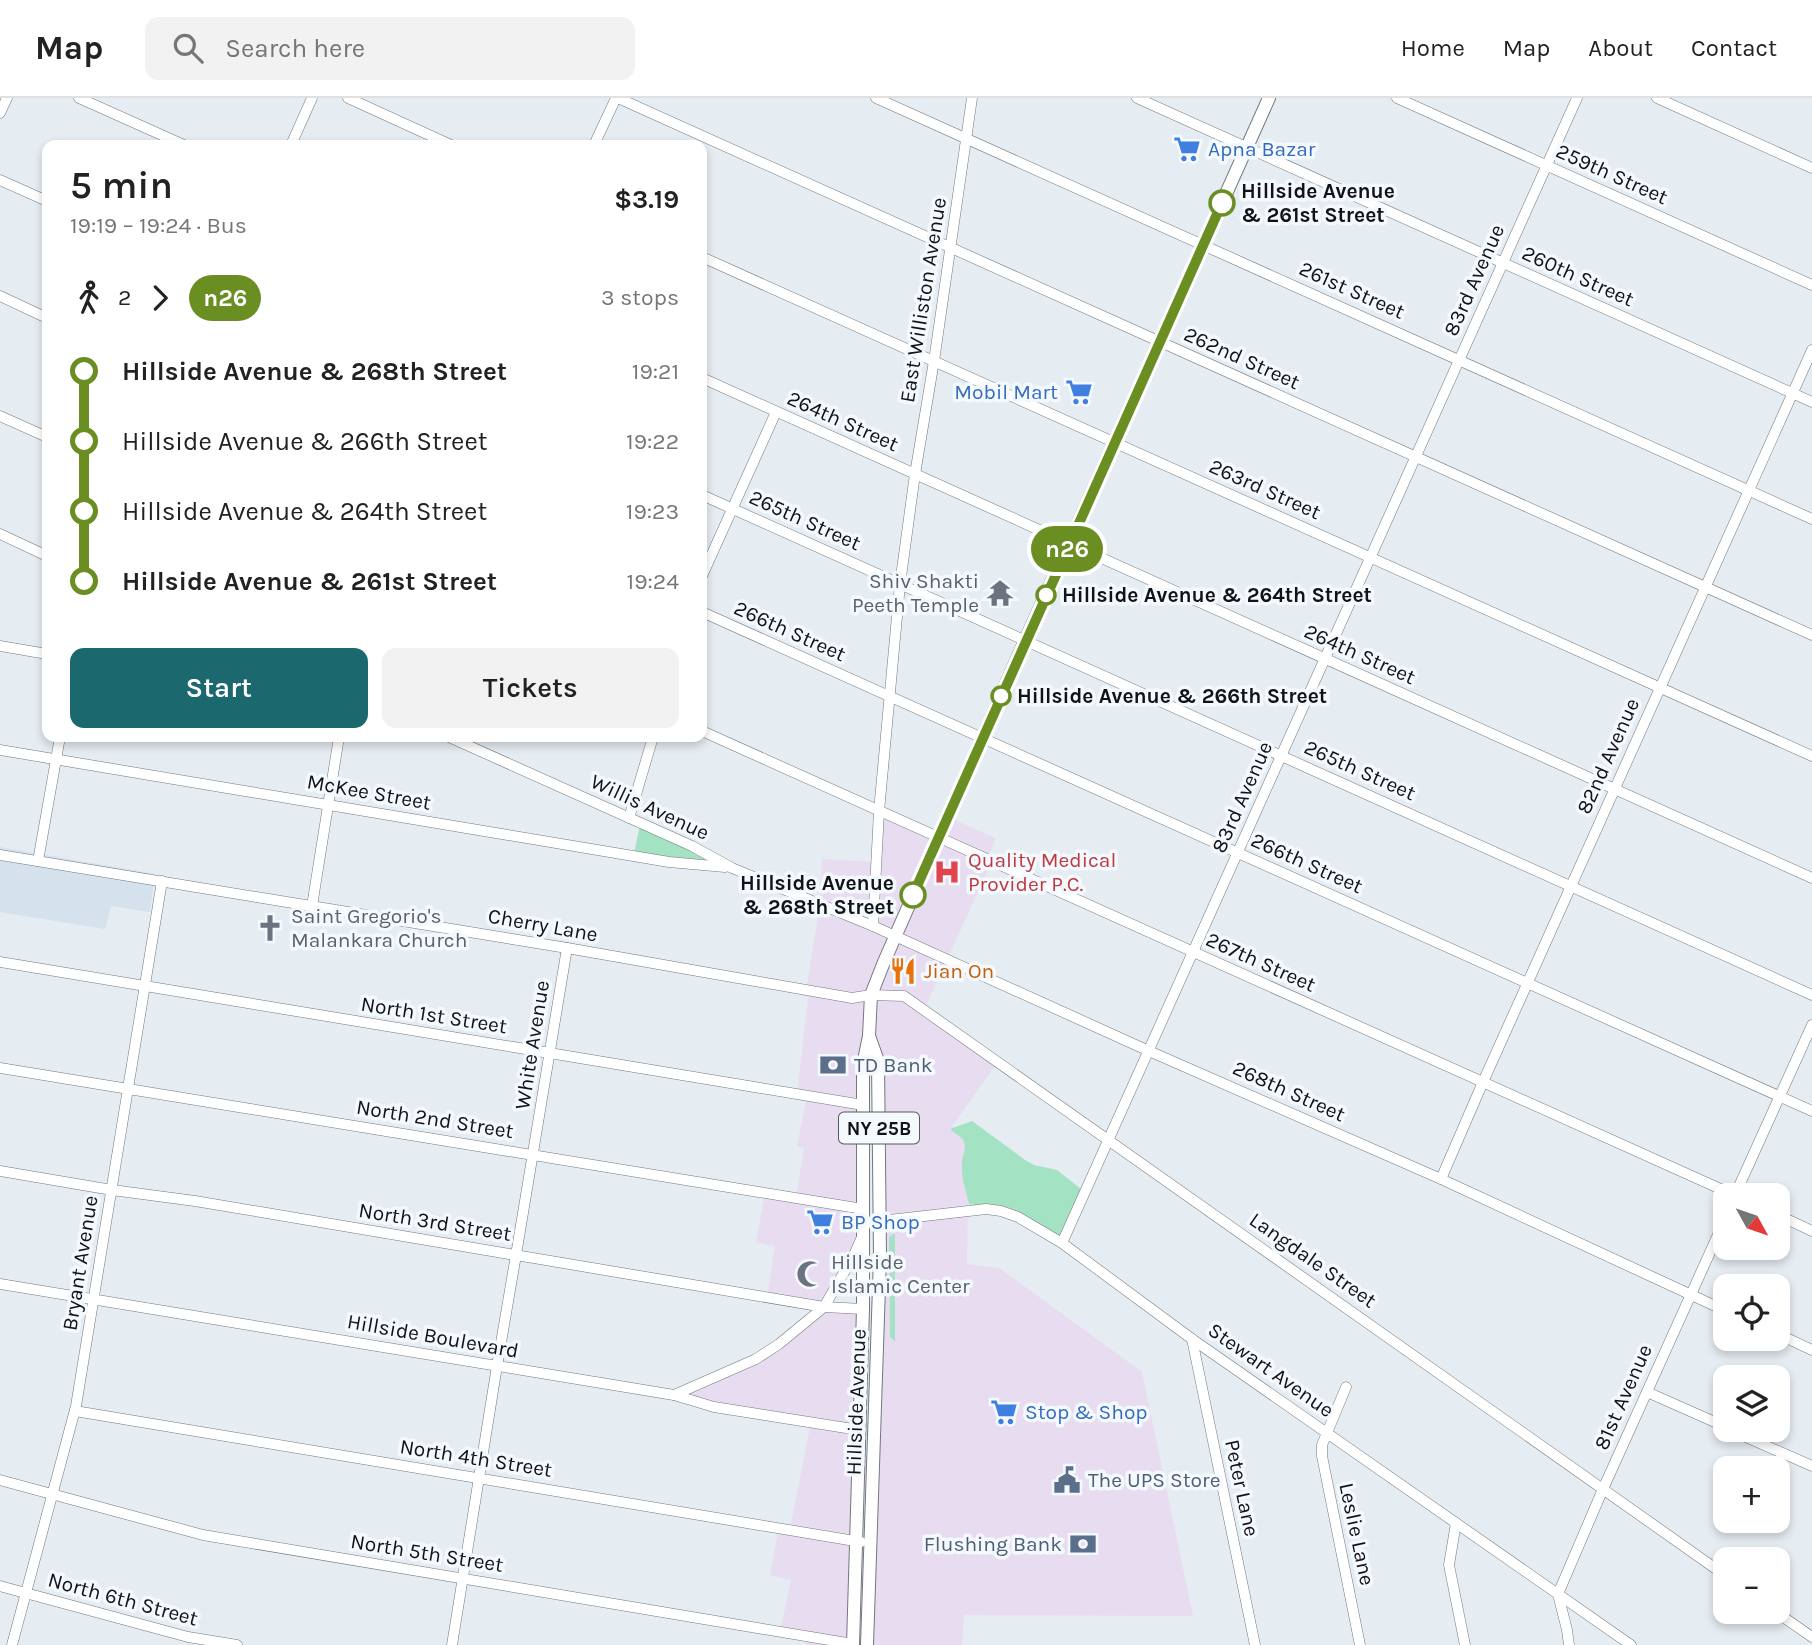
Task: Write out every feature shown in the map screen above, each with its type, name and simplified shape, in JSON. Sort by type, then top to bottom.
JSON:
[{"type":"main road","name":"Hillside Avenue","points":[[867,1645],[859,1430],[863,1309],[863,1065],[869,1036],[871,995],[1025,641],[1269,98]]},
{"type":"main road","name":"Hillside Avenue","points":[[853,1645],[864,1542],[880,1221],[878,1061],[869,1036]]},
{"type":"street","points":[[0,113],[7,98]]},
{"type":"street","points":[[79,98],[173,140]]},
{"type":"street","points":[[293,140],[312,98]]},
{"type":"street","points":[[348,98],[440,140]]},
{"type":"street","points":[[596,140],[617,98]]},
{"type":"street","name":"262nd Street","points":[[617,98],[1812,635]]},
{"type":"street","name":"261st Street","points":[[876,98],[1812,519]]},
{"type":"street","name":"East Williston Avenue","points":[[873,926],[879,811],[900,584],[972,98]]},
{"type":"street","name":"260th Street","points":[[1137,98],[1812,402]]},
{"type":"street","name":"259th Street","points":[[1396,98],[1812,285]]},
{"type":"street","name":"83rd Avenue","points":[[1062,1243],[1577,98]]},
{"type":"street","points":[[1657,98],[1812,168]]},
{"type":"street","points":[[0,180],[42,199]]},
{"type":"street","name":"263rd Street","points":[[707,259],[1812,756]]},
{"type":"street","points":[[0,296],[42,316]]},
{"type":"street","name":"82nd Avenue","points":[[1441,1179],[1812,350]]},
{"type":"street","name":"264th Street","points":[[707,380],[1812,878]]},
{"type":"street","points":[[707,565],[776,412]]},
{"type":"street","points":[[0,415],[42,435]]},
{"type":"street","name":"265th Street","points":[[707,497],[1812,995]]},
{"type":"street","points":[[0,534],[42,554]]},
{"type":"street","name":"266th Street","points":[[707,614],[1812,1111]]},
{"type":"street","points":[[0,646],[42,653]]},
{"type":"street","name":"267th Street","points":[[707,733],[1713,1186]]},
{"type":"street","points":[[38,861],[59,742]]},
{"type":"street","points":[[312,906],[338,742]]},
{"type":"street","name":"Willis Avenue","points":[[460,742],[692,846],[732,868],[836,910]]},
{"type":"street","points":[[629,818],[652,742]]},
{"type":"street","name":"McKee Street","points":[[0,750],[668,862],[732,868]]},
{"type":"street","name":"Cherry Lane","points":[[0,855],[567,948],[852,999],[871,995]]},
{"type":"street","name":"Bryant Avenue","points":[[12,1645],[75,1411],[162,881]]},
{"type":"street","name":"268th Street","points":[[836,910],[1441,1179],[1713,1305]]},
{"type":"street","name":"White Avenue","points":[[452,1645],[567,948]]},
{"type":"street","name":"North 1st Street","points":[[0,962],[863,1105]]},
{"type":"street","name":"Langdale Street","points":[[871,995],[904,996],[1713,1567]]},
{"type":"street","points":[[1740,1183],[1812,1025]]},
{"type":"street","name":"North 2nd Street","points":[[0,1068],[863,1209]]},
{"type":"street","name":"North 3rd Street","points":[[0,1171],[195,1201],[824,1307],[863,1309]]},
{"type":"street","name":"Stewart Avenue","points":[[863,1228],[880,1221],[974,1210],[993,1210],[1018,1217],[1062,1243],[1192,1339],[1631,1645]]},
{"type":"street","points":[[1790,1221],[1812,1231]]},
{"type":"street","points":[[674,1395],[756,1359],[824,1307],[854,1255],[863,1228]]},
{"type":"street","name":"81st Avenue","points":[[1558,1594],[1713,1245]]},
{"type":"street","name":"Hillside Boulevard","points":[[0,1284],[674,1395],[714,1407],[859,1430]]},
{"type":"street","name":"Peter Lane","points":[[1192,1339],[1255,1645]]},
{"type":"street","points":[[1790,1340],[1812,1350]]},
{"type":"street","points":[[1327,1432],[1346,1387]]},
{"type":"street","points":[[1647,1392],[1713,1421]]},
{"type":"street","name":"North 4th Street","points":[[75,1411],[864,1542]]},
{"type":"street","name":"Leslie Lane","points":[[1327,1432],[1322,1445],[1322,1456],[1360,1645]]},
{"type":"street","points":[[1758,1442],[1812,1466]]},
{"type":"street","name":"North 5th Street","points":[[0,1480],[203,1535],[853,1645]]},
{"type":"street","points":[[1456,1523],[1449,1565],[1465,1645]]},
{"type":"street","name":"North 6th Street","points":[[0,1586],[188,1637],[237,1645]]},
{"type":"street","points":[[1558,1594],[1569,1645]]},
{"type":"street","points":[[1790,1622],[1812,1637]]},
{"type":"shaded area","points":[[879,811],[938,837],[948,817],[996,838],[987,859],[992,861],[924,1010],[997,1063],[950,1129],[969,1130],[967,1264],[999,1268],[1142,1372],[1193,1616],[964,1615],[962,1645],[867,1645],[878,1061],[869,1037],[863,1233],[824,1306],[863,1309],[853,1645],[806,1645],[807,1636],[780,1632],[791,1580],[770,1575],[779,1528],[790,1529],[811,1422],[674,1395],[756,1359],[823,1307],[767,1297],[775,1246],[756,1243],[765,1193],[796,1198],[804,1148],[797,1146],[807,1097],[797,1095],[809,991],[806,990],[820,904],[822,859],[876,862]]},
{"type":"shaded area","points":[[0,847],[155,874],[150,912],[111,906],[105,929],[0,912]]},
{"type":"green space","points":[[640,825],[709,861],[634,854]]},
{"type":"green space","points":[[972,1121],[1025,1160],[1057,1170],[1081,1189],[1059,1237],[1016,1211],[969,1204],[962,1173],[964,1143],[961,1137],[950,1129]]},
{"type":"green space","points":[[895,1233],[895,1341],[890,1337],[889,1237]]},
{"type":"bus line","name":"n26","points":[[913,895],[1222,203]]},
{"type":"place","name":"Apna Bazar","points":[[1187,149]]},
{"type":"place","name":"Hillside Avenue & 261st Street","points":[[1222,203]]},
{"type":"place","name":"Mobil Mart","points":[[1079,392]]},
{"type":"place","name":"Shiv Shakti Peeth Temple","points":[[1000,593]]},
{"type":"place","name":"Hillside Avenue & 264th Street","points":[[1046,595]]},
{"type":"place","name":"Hillside Avenue & 266th Street","points":[[1001,696]]},
{"type":"place","name":"Quality Medical Provider P.C.","points":[[947,872]]},
{"type":"place","name":"Hillside Avenue & 268th Street","points":[[913,895]]},
{"type":"place","name":"Saint Gregorio's Malankara Church","points":[[270,928]]},
{"type":"place","name":"Jian On","points":[[903,971]]},
{"type":"place","name":"TD Bank","points":[[833,1065]]},
{"type":"place","name":"BP Shop","points":[[820,1222]]},
{"type":"place","name":"Hillside Islamic Center","points":[[810,1274]]},
{"type":"place","name":"Stop & Shop","points":[[1004,1412]]},
{"type":"place","name":"The UPS Store","points":[[1067,1480]]},
{"type":"place","name":"Flushing Bank","points":[[1083,1544]]}]
